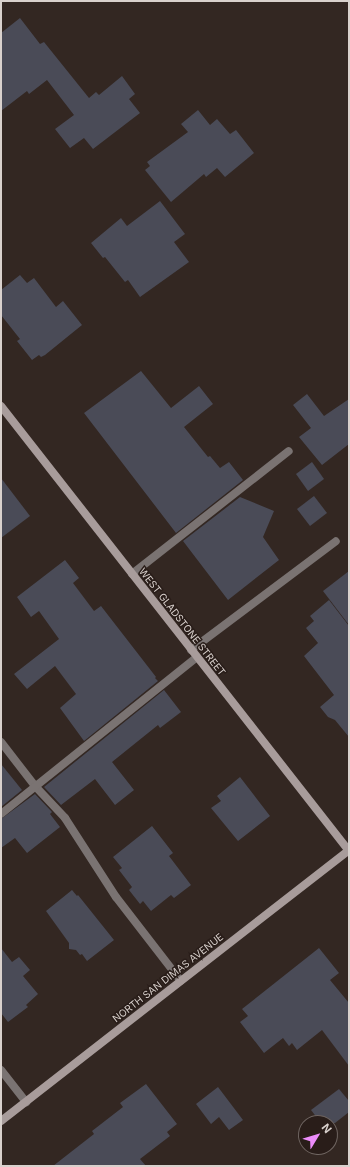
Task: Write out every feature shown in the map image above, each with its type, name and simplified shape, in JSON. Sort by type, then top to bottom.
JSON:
[{"type":"main road","name":"WEST GLADSTONE STREET","points":[[1,406],[349,850]]},
{"type":"main road","name":"NORTH SAN DIMAS AVENUE","points":[[1,1122],[349,850]]},
{"type":"street","points":[[132,574],[290,451]]},
{"type":"street","points":[[191,650],[336,541]]},
{"type":"street","points":[[1,814],[197,656]]},
{"type":"street","points":[[1,742],[36,786],[65,818],[116,897],[181,981]]},
{"type":"street","points":[[1,1070],[26,1102]]},
{"type":"building","points":[[20,18],[40,44],[44,42],[89,98],[96,92],[99,95],[122,76],[135,94],[129,99],[140,113],[93,149],[84,138],[70,148],[55,129],[74,115],[47,80],[29,94],[27,91],[1,111],[1,33]]},
{"type":"building","points":[[198,110],[210,125],[217,119],[230,134],[236,130],[254,153],[225,177],[217,168],[206,177],[204,174],[171,202],[145,170],[150,166],[147,162],[188,132],[181,124]]},
{"type":"building","points":[[160,201],[185,234],[174,242],[189,262],[140,297],[128,280],[125,282],[105,257],[103,258],[91,243],[121,218],[127,226]]},
{"type":"building","points":[[20,275],[27,283],[34,278],[56,307],[63,301],[82,325],[45,355],[41,357],[39,355],[32,360],[17,341],[20,339],[1,315],[1,290]]},
{"type":"building","points":[[141,371],[171,408],[199,386],[213,404],[184,427],[208,457],[210,456],[220,468],[229,462],[243,480],[176,533],[84,413]]},
{"type":"building","points":[[307,394],[324,416],[349,399],[349,444],[322,465],[299,437],[311,428],[293,405]]},
{"type":"building","points":[[312,462],[324,479],[308,491],[296,474]]},
{"type":"building","points":[[1,478],[30,516],[1,538]]},
{"type":"building","points":[[314,496],[327,513],[310,526],[297,509]]},
{"type":"building","points":[[240,497],[274,511],[263,537],[279,560],[228,600],[183,541]]},
{"type":"building","points":[[65,560],[79,578],[73,583],[94,611],[101,606],[158,681],[84,741],[60,708],[76,694],[55,666],[27,689],[14,674],[59,639],[39,611],[31,617],[17,597]]},
{"type":"building","points":[[349,571],[349,625],[323,591]]},
{"type":"building","points":[[329,600],[349,626],[349,737],[335,720],[328,717],[320,707],[334,695],[304,656],[318,643],[306,628],[314,621],[310,616]]},
{"type":"building","points":[[164,690],[181,712],[160,728],[158,725],[112,762],[134,790],[115,805],[95,779],[61,805],[44,787]]},
{"type":"building","points":[[1,764],[22,790],[1,807]]},
{"type":"building","points":[[240,777],[270,816],[238,841],[211,808],[221,801],[217,796]]},
{"type":"building","points":[[35,794],[52,812],[50,814],[60,827],[27,853],[15,838],[1,848],[1,819]]},
{"type":"building","points":[[152,826],[173,853],[169,856],[191,885],[174,898],[171,895],[151,911],[143,901],[140,904],[129,890],[132,887],[119,870],[122,868],[113,857]]},
{"type":"building","points":[[72,890],[77,896],[78,895],[114,940],[87,961],[82,954],[80,955],[76,950],[69,949],[69,943],[46,911]]},
{"type":"building","points":[[1,948],[12,962],[19,957],[30,970],[23,976],[38,994],[26,1005],[28,1007],[8,1022],[1,1013]]},
{"type":"building","points":[[319,948],[339,973],[330,980],[349,1003],[349,1066],[322,1030],[297,1050],[292,1043],[289,1046],[283,1038],[264,1053],[240,1022],[248,1016],[242,1009]]},
{"type":"building","points":[[146,1084],[177,1124],[167,1132],[170,1136],[140,1159],[146,1166],[53,1166],[94,1134],[92,1131],[123,1107],[120,1103]]},
{"type":"building","points":[[218,1087],[243,1120],[229,1130],[219,1117],[211,1124],[196,1104]]},
{"type":"building","points":[[339,1089],[349,1101],[349,1112],[338,1121],[338,1115],[315,1115],[311,1110]]}]
